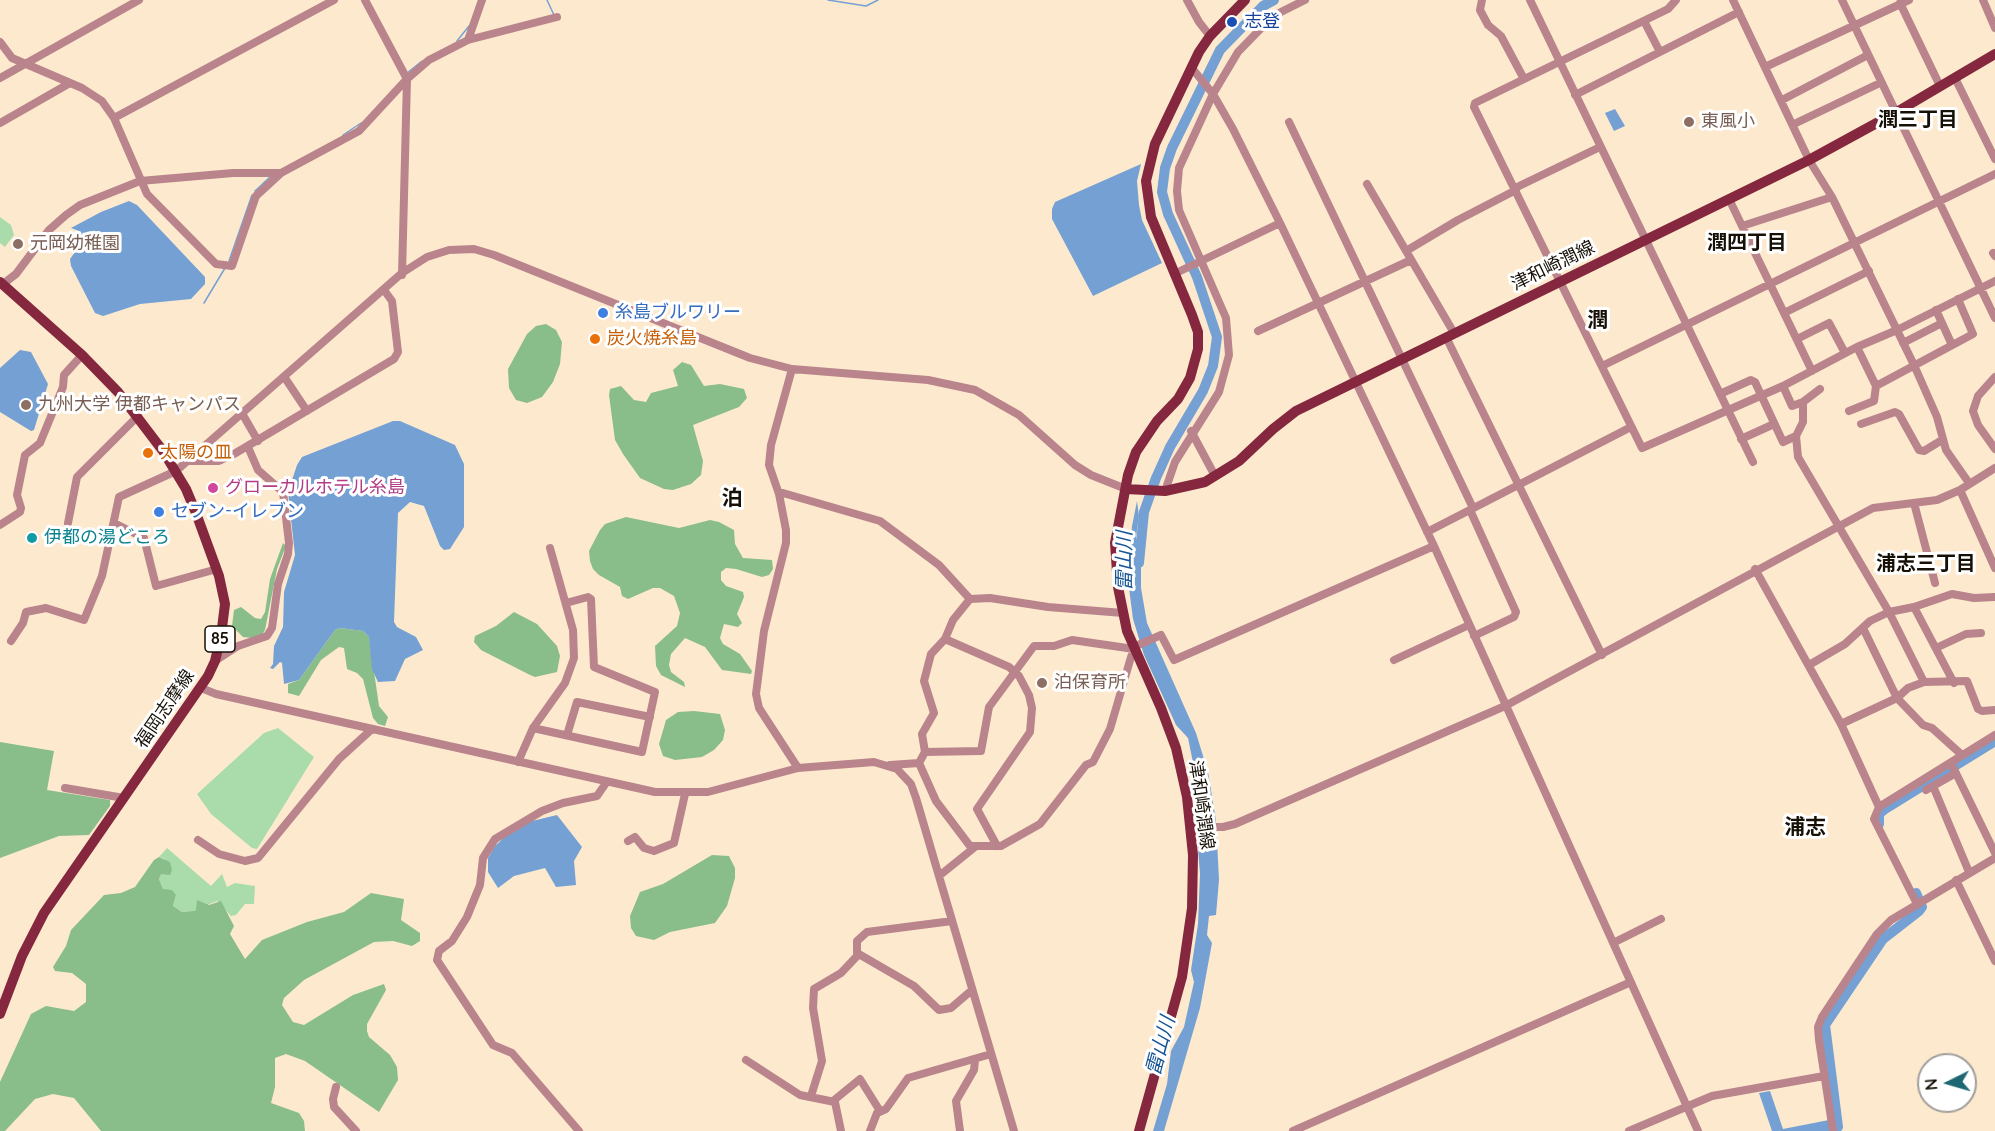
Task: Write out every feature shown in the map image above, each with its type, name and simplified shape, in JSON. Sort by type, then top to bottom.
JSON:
[{"type":"main road","name":"津和崎潤線","points":[[1139,1131],[1174,1014],[1188,944],[1194,880],[1191,828],[1176,748],[1123,613],[1116,571],[1115,543],[1131,490],[1136,452],[1157,421],[1178,399],[1190,378],[1198,350],[1195,323],[1150,217],[1146,181],[1155,144],[1191,67],[1210,36],[1245,0]]},
{"type":"main road","name":"津和崎潤線","points":[[1131,490],[1163,491],[1196,485],[1215,476],[1239,461],[1285,419],[1401,359],[1809,160],[1895,114],[1995,54]]},
{"type":"main road","name":"福岡志摩線","points":[[0,1014],[2,1000],[44,914],[201,688],[215,661],[225,604],[217,570],[196,513],[176,471],[138,416],[82,355],[1,283]]},
{"type":"street","points":[[0,78],[22,63],[139,0]]},
{"type":"street","points":[[114,118],[334,0]]},
{"type":"street","points":[[365,0],[406,76],[402,274]]},
{"type":"street","points":[[468,40],[482,0]]},
{"type":"street","points":[[1187,0],[1210,36]]},
{"type":"street","points":[[1163,491],[1174,462],[1191,431],[1219,392],[1229,355],[1227,318],[1203,260],[1182,219],[1177,179],[1185,154],[1224,71],[1253,35],[1283,9],[1305,0]]},
{"type":"street","points":[[1482,0],[1480,10],[1488,26],[1501,36],[1524,79]]},
{"type":"street","points":[[1530,0],[1753,462]]},
{"type":"street","points":[[1676,0],[1668,9],[1475,103],[1474,107],[1516,189],[1630,427],[1644,448],[1783,386],[1857,347],[1897,330],[1995,281]]},
{"type":"street","points":[[1733,0],[1794,124],[1809,160],[1832,197],[1914,365],[1937,417],[1942,440],[1969,483]]},
{"type":"street","points":[[1842,0],[1995,318]]},
{"type":"street","points":[[1983,0],[1995,28]]},
{"type":"street","points":[[1765,68],[1854,24],[1905,2],[1940,86]]},
{"type":"street","points":[[1575,94],[1739,12]]},
{"type":"street","points":[[0,42],[12,58],[70,83],[102,101],[114,118],[147,194],[216,264],[231,266],[256,196],[281,173],[358,131],[406,76],[429,60],[468,40],[554,17]]},
{"type":"street","points":[[1644,21],[1660,52]]},
{"type":"street","points":[[1782,100],[1868,55]]},
{"type":"street","points":[[1191,67],[1213,94],[1318,302],[1434,546],[1504,706],[1549,798],[1698,1131]]},
{"type":"street","points":[[1955,78],[1995,159]]},
{"type":"street","points":[[0,123],[70,83]]},
{"type":"street","points":[[1794,124],[1880,83]]},
{"type":"street","points":[[1289,122],[1472,509],[1516,612],[1514,617],[1474,636]]},
{"type":"street","points":[[1406,251],[1458,219],[1600,147]]},
{"type":"street","points":[[1,283],[16,274],[49,230],[66,214],[81,205],[140,181],[233,173],[281,173]]},
{"type":"street","points":[[1602,366],[1995,174]]},
{"type":"street","points":[[1367,184],[1411,260],[1450,335],[1518,485],[1602,655]]},
{"type":"street","points":[[1742,226],[1832,197]]},
{"type":"street","points":[[1729,199],[1812,370]]},
{"type":"street","points":[[1174,274],[1280,223]]},
{"type":"street","points":[[11,641],[23,623],[26,612],[46,608],[84,620],[102,576],[119,496],[176,471],[415,263],[436,253],[474,249],[733,352],[792,369],[928,380],[975,390],[1019,415],[1075,465],[1091,475],[1131,490]]},
{"type":"street","points":[[1258,331],[1411,260]]},
{"type":"street","points":[[1784,313],[1869,271]]},
{"type":"street","points":[[189,460],[219,461],[248,447],[397,357],[392,302],[384,290]]},
{"type":"street","points":[[1876,386],[1973,334],[1958,298]]},
{"type":"street","points":[[1936,310],[1952,345]]},
{"type":"street","points":[[1797,339],[1829,323],[1845,353]]},
{"type":"street","points":[[1903,343],[1942,323]]},
{"type":"street","points":[[1849,411],[1874,401],[1876,386],[1857,347]]},
{"type":"street","points":[[0,525],[20,512],[17,495],[25,455],[40,442],[63,387],[64,375],[82,355]]},
{"type":"street","points":[[792,369],[771,445],[769,465],[779,494],[786,543],[764,631],[756,694],[759,708],[798,768]]},
{"type":"street","points":[[1995,377],[1978,396],[1973,411],[1978,425],[1995,449]]},
{"type":"street","points":[[285,378],[307,411]]},
{"type":"street","points":[[1720,394],[1751,380],[1755,382],[1783,442],[1796,436]]},
{"type":"street","points":[[1783,386],[1792,406],[1803,402],[1820,389]]},
{"type":"street","points":[[1803,402],[1803,422],[1796,436],[1798,457],[1889,612],[1924,682]]},
{"type":"street","points":[[1861,424],[1895,412],[1899,414],[1919,450],[1924,451],[1942,440]]},
{"type":"street","points":[[243,415],[258,441]]},
{"type":"street","points":[[68,523],[76,477],[138,416]]},
{"type":"street","points":[[1742,439],[1774,424]]},
{"type":"street","points":[[1427,532],[1630,427]]},
{"type":"street","points":[[1191,431],[1215,476]]},
{"type":"street","points":[[215,661],[238,645],[267,636],[272,628],[278,584],[288,554],[289,543],[283,492],[258,471],[248,447]]},
{"type":"street","points":[[1191,828],[1235,824],[1504,706],[1602,655],[1755,569],[1873,508],[1937,500],[1960,490],[1995,468]]},
{"type":"street","points":[[1960,490],[1995,568]]},
{"type":"street","points":[[779,494],[880,521],[939,566],[970,599],[990,598],[1048,607],[1123,613]]},
{"type":"street","points":[[1914,503],[1935,583]]},
{"type":"street","points":[[114,523],[144,538],[156,586],[217,570]]},
{"type":"street","points":[[925,752],[981,751],[989,707],[1034,646],[1054,646],[1072,640],[1135,648],[1161,635],[1173,660],[1434,546]]},
{"type":"street","points":[[518,762],[533,728],[565,683],[571,669],[574,641],[550,548]]},
{"type":"street","points":[[1755,569],[1841,724],[1879,807]]},
{"type":"street","points":[[1809,665],[1845,644],[1870,621],[1889,612],[1914,607],[1952,594],[1974,598],[1995,597]]},
{"type":"street","points":[[533,728],[642,752],[655,692],[593,665],[590,597],[566,603]]},
{"type":"street","points":[[970,599],[951,625],[945,639],[931,654],[924,677],[934,713],[922,734],[925,752],[920,763],[938,805],[967,843],[975,848]]},
{"type":"street","points":[[1914,607],[1954,683]]},
{"type":"street","points":[[1394,660],[1469,625]]},
{"type":"street","points":[[1863,628],[1897,698],[1923,725],[1932,728],[1962,755]]},
{"type":"street","points":[[1936,648],[1966,634],[1981,633]]},
{"type":"street","points":[[945,639],[1002,662],[1015,672],[1029,695],[1032,708],[1030,732],[977,809],[997,846]]},
{"type":"street","points":[[939,876],[975,848],[997,846],[1040,824],[1086,765],[1093,762],[1110,729],[1135,648]]},
{"type":"street","points":[[1841,724],[1897,698],[1908,688],[1924,682],[1967,681],[1978,709],[1995,710]]},
{"type":"street","points":[[201,688],[216,694],[606,783],[655,792],[685,794],[720,790],[798,768],[874,762],[890,765],[920,763]]},
{"type":"street","points":[[567,735],[577,702],[650,717]]},
{"type":"street","points":[[198,840],[219,854],[245,861],[258,858],[339,759],[372,729]]},
{"type":"street","points":[[1919,903],[1874,819],[1879,807],[1995,735]]},
{"type":"street","points":[[1951,762],[1995,853]]},
{"type":"street","points":[[890,765],[906,775],[911,784],[1014,1131]]},
{"type":"street","points":[[1956,773],[1929,788],[1969,872]]},
{"type":"street","points":[[579,1131],[512,1053],[493,1045],[437,960],[439,951],[452,941],[467,917],[480,885],[483,858],[495,839],[542,811],[562,803],[597,796],[606,783]]},
{"type":"street","points":[[65,788],[124,798]]},
{"type":"street","points":[[628,841],[635,837],[644,848],[654,852],[674,843],[685,794]]},
{"type":"street","points":[[1833,1131],[1819,1040],[1818,1027],[1822,1017],[1877,934],[1891,921],[1995,858]]},
{"type":"street","points":[[1956,880],[1994,955]]},
{"type":"street","points":[[1613,943],[1661,919]]},
{"type":"street","points":[[810,1096],[822,1061],[813,1008],[814,989],[841,973],[858,956],[857,940],[867,932],[952,921]]},
{"type":"street","points":[[858,956],[914,986],[939,1010],[951,1008],[972,990]]},
{"type":"street","points":[[1293,1131],[1631,982]]},
{"type":"street","points":[[870,1131],[880,1111],[885,1109],[908,1078],[991,1054]]},
{"type":"street","points":[[746,1060],[800,1095],[833,1101],[838,1107],[840,1131]]},
{"type":"street","points":[[960,1131],[956,1101],[974,1070],[975,1060]]},
{"type":"street","points":[[1629,1131],[1686,1105],[1712,1096],[1824,1077]]},
{"type":"street","points":[[833,1101],[860,1079],[880,1111]]},
{"type":"street","points":[[336,1087],[334,1107],[356,1131]]},
{"type":"green space","points":[[0,217],[11,225],[14,235],[5,247],[0,243]]},
{"type":"green space","points":[[546,324],[556,330],[562,342],[560,364],[553,382],[542,397],[527,403],[516,400],[509,388],[508,369],[527,334],[536,326]]},
{"type":"green space","points":[[682,362],[691,365],[704,386],[720,384],[744,389],[747,398],[739,407],[693,425],[703,461],[701,475],[691,484],[673,490],[664,489],[640,478],[623,454],[615,440],[609,395],[610,389],[621,386],[634,400],[646,402],[651,393],[678,386],[673,370]]},
{"type":"green space","points":[[626,517],[679,528],[710,520],[719,522],[734,530],[735,544],[743,558],[772,560],[773,569],[769,575],[762,577],[736,569],[726,568],[721,572],[721,580],[726,586],[743,592],[744,597],[737,614],[742,623],[738,627],[724,624],[720,638],[723,644],[740,654],[752,671],[751,674],[722,670],[705,647],[685,638],[671,654],[669,665],[671,672],[684,682],[685,687],[661,675],[656,666],[655,646],[677,626],[680,613],[674,596],[660,588],[653,588],[628,599],[622,596],[620,587],[593,569],[590,561],[589,551],[600,530],[605,524]]},
{"type":"green space","points":[[283,543],[286,546],[277,569],[265,630],[262,635],[252,638],[243,637],[232,626],[234,610],[241,607],[255,618],[261,619],[265,612],[270,579]]},
{"type":"green space","points":[[514,612],[537,624],[557,646],[560,656],[557,672],[535,677],[481,650],[474,642],[475,636],[496,626]]},
{"type":"green space","points":[[340,628],[363,631],[369,637],[379,706],[388,717],[385,726],[378,724],[373,718],[363,679],[357,673],[347,669],[344,648],[339,647],[321,660],[299,696],[288,693],[288,684],[299,680],[335,630]]},
{"type":"green space","points":[[678,712],[720,714],[725,730],[723,740],[714,750],[702,757],[675,760],[663,756],[659,744],[666,720]]},
{"type":"green space","points":[[278,728],[314,757],[257,849],[252,848],[211,814],[197,794],[264,733]]},
{"type":"green space","points":[[0,742],[54,751],[47,790],[110,800],[110,806],[89,835],[59,836],[0,858]]},
{"type":"green space","points":[[167,848],[211,886],[222,874],[227,887],[235,883],[255,886],[254,904],[245,904],[236,915],[231,916],[217,901],[193,911],[182,912],[173,906],[176,895],[163,889],[159,879],[165,859],[159,857]]},
{"type":"green space","points":[[712,855],[729,856],[735,868],[735,878],[727,906],[715,923],[670,932],[654,940],[636,936],[631,928],[630,916],[640,892],[663,884]]},
{"type":"green space","points":[[159,857],[170,862],[172,870],[170,875],[161,874],[159,879],[163,889],[172,890],[176,895],[173,906],[182,912],[193,911],[196,910],[197,900],[209,905],[221,901],[234,926],[230,934],[245,959],[262,940],[307,922],[344,912],[371,893],[404,899],[401,920],[420,933],[420,941],[412,946],[393,941],[374,942],[304,980],[284,998],[282,1005],[293,1022],[304,1025],[353,995],[384,984],[386,990],[367,1024],[367,1031],[369,1037],[390,1055],[397,1067],[398,1080],[379,1112],[305,1061],[286,1054],[275,1058],[275,1087],[271,1103],[299,1113],[304,1121],[305,1131],[101,1131],[74,1098],[53,1094],[35,1099],[5,1131],[0,1131],[0,1082],[31,1014],[46,1006],[74,1011],[86,1002],[86,984],[72,973],[55,971],[53,967],[66,946],[71,930],[104,895],[121,893],[135,887],[154,860]]},
{"type":"water","points":[[1615,109],[1625,126],[1614,131],[1605,113]]},
{"type":"water","points":[[1141,164],[1137,181],[1142,220],[1162,263],[1093,296],[1052,219],[1052,209],[1055,202]]},
{"type":"water","points":[[129,201],[137,205],[205,277],[205,284],[191,299],[140,304],[103,316],[95,313],[71,266],[70,259],[80,245],[79,231],[71,228],[101,212]]},
{"type":"water","points":[[20,350],[31,352],[48,384],[34,430],[31,431],[0,412],[0,368]]},
{"type":"water","points":[[393,421],[400,421],[455,445],[464,464],[464,527],[450,549],[444,550],[440,546],[424,506],[410,502],[398,513],[394,622],[397,627],[416,637],[423,650],[405,659],[395,681],[378,682],[372,669],[369,637],[363,631],[340,628],[335,630],[299,680],[284,684],[282,663],[280,662],[273,669],[270,668],[273,664],[274,646],[283,627],[284,592],[295,555],[288,492],[297,465],[302,457]]},
{"type":"water","points":[[1137,501],[1139,516],[1136,537],[1141,555],[1141,588],[1147,623],[1196,733],[1208,772],[1216,821],[1219,880],[1216,915],[1209,916],[1207,935],[1212,943],[1200,1008],[1164,1131],[1153,1131],[1167,1084],[1171,1051],[1184,1027],[1194,982],[1191,970],[1198,924],[1200,874],[1194,797],[1198,800],[1200,797],[1188,738],[1176,725],[1144,655],[1133,619],[1128,580],[1132,526]]},
{"type":"water","points":[[557,815],[582,847],[574,861],[576,885],[556,887],[545,868],[514,876],[498,888],[488,872],[488,858],[495,846],[511,831],[532,821]]},
{"type":"water","points":[[1770,1091],[1783,1129],[1829,1120],[1830,1131],[1772,1131],[1759,1093]]},
{"type":"waterway","points":[[547,0],[554,15]]},
{"type":"waterway","points":[[828,0],[866,6],[878,0]]},
{"type":"waterway","name":"雷山川","points":[[1139,563],[1144,512],[1170,447],[1203,391],[1213,366],[1217,337],[1197,277],[1168,214],[1162,192],[1165,168],[1172,148],[1220,50],[1263,6],[1274,0]]},
{"type":"waterway","points":[[457,41],[469,26]]},
{"type":"waterway","points":[[407,73],[422,61]]},
{"type":"waterway","points":[[343,135],[361,123]]},
{"type":"waterway","points":[[255,191],[271,176]]},
{"type":"waterway","points":[[229,261],[252,195]]},
{"type":"waterway","points":[[204,303],[225,268]]},
{"type":"waterway","points":[[1879,824],[1879,814],[1885,809],[1995,741]]},
{"type":"waterway","points":[[1838,1127],[1825,1025],[1883,939],[1922,907],[1916,893]]},
{"type":"place","name":"志登","points":[[1232,22]]},
{"type":"place","name":"東風小","points":[[1689,122]]},
{"type":"place","name":"元岡幼稚園","points":[[18,244]]},
{"type":"place","name":"糸島ブルワリー","points":[[603,313]]},
{"type":"place","name":"炭火焼糸島","points":[[595,339]]},
{"type":"place","name":"九州大学 伊都キャンパス","points":[[26,405]]},
{"type":"place","name":"太陽の皿","points":[[148,453]]},
{"type":"place","name":"グローカルホテル糸島","points":[[213,488]]},
{"type":"place","name":"セブン-イレブン","points":[[159,512]]},
{"type":"place","name":"伊都の湯どころ","points":[[32,538]]},
{"type":"place","name":"泊保育所","points":[[1042,683]]},
{"type":"district","name":"潤三丁目","points":[[1918,120]]},
{"type":"district","name":"潤四丁目","points":[[1747,243]]},
{"type":"district","name":"潤","points":[[1598,321]]},
{"type":"district","name":"泊","points":[[732,499]]},
{"type":"district","name":"浦志三丁目","points":[[1926,564]]},
{"type":"district","name":"浦志","points":[[1805,828]]}]
